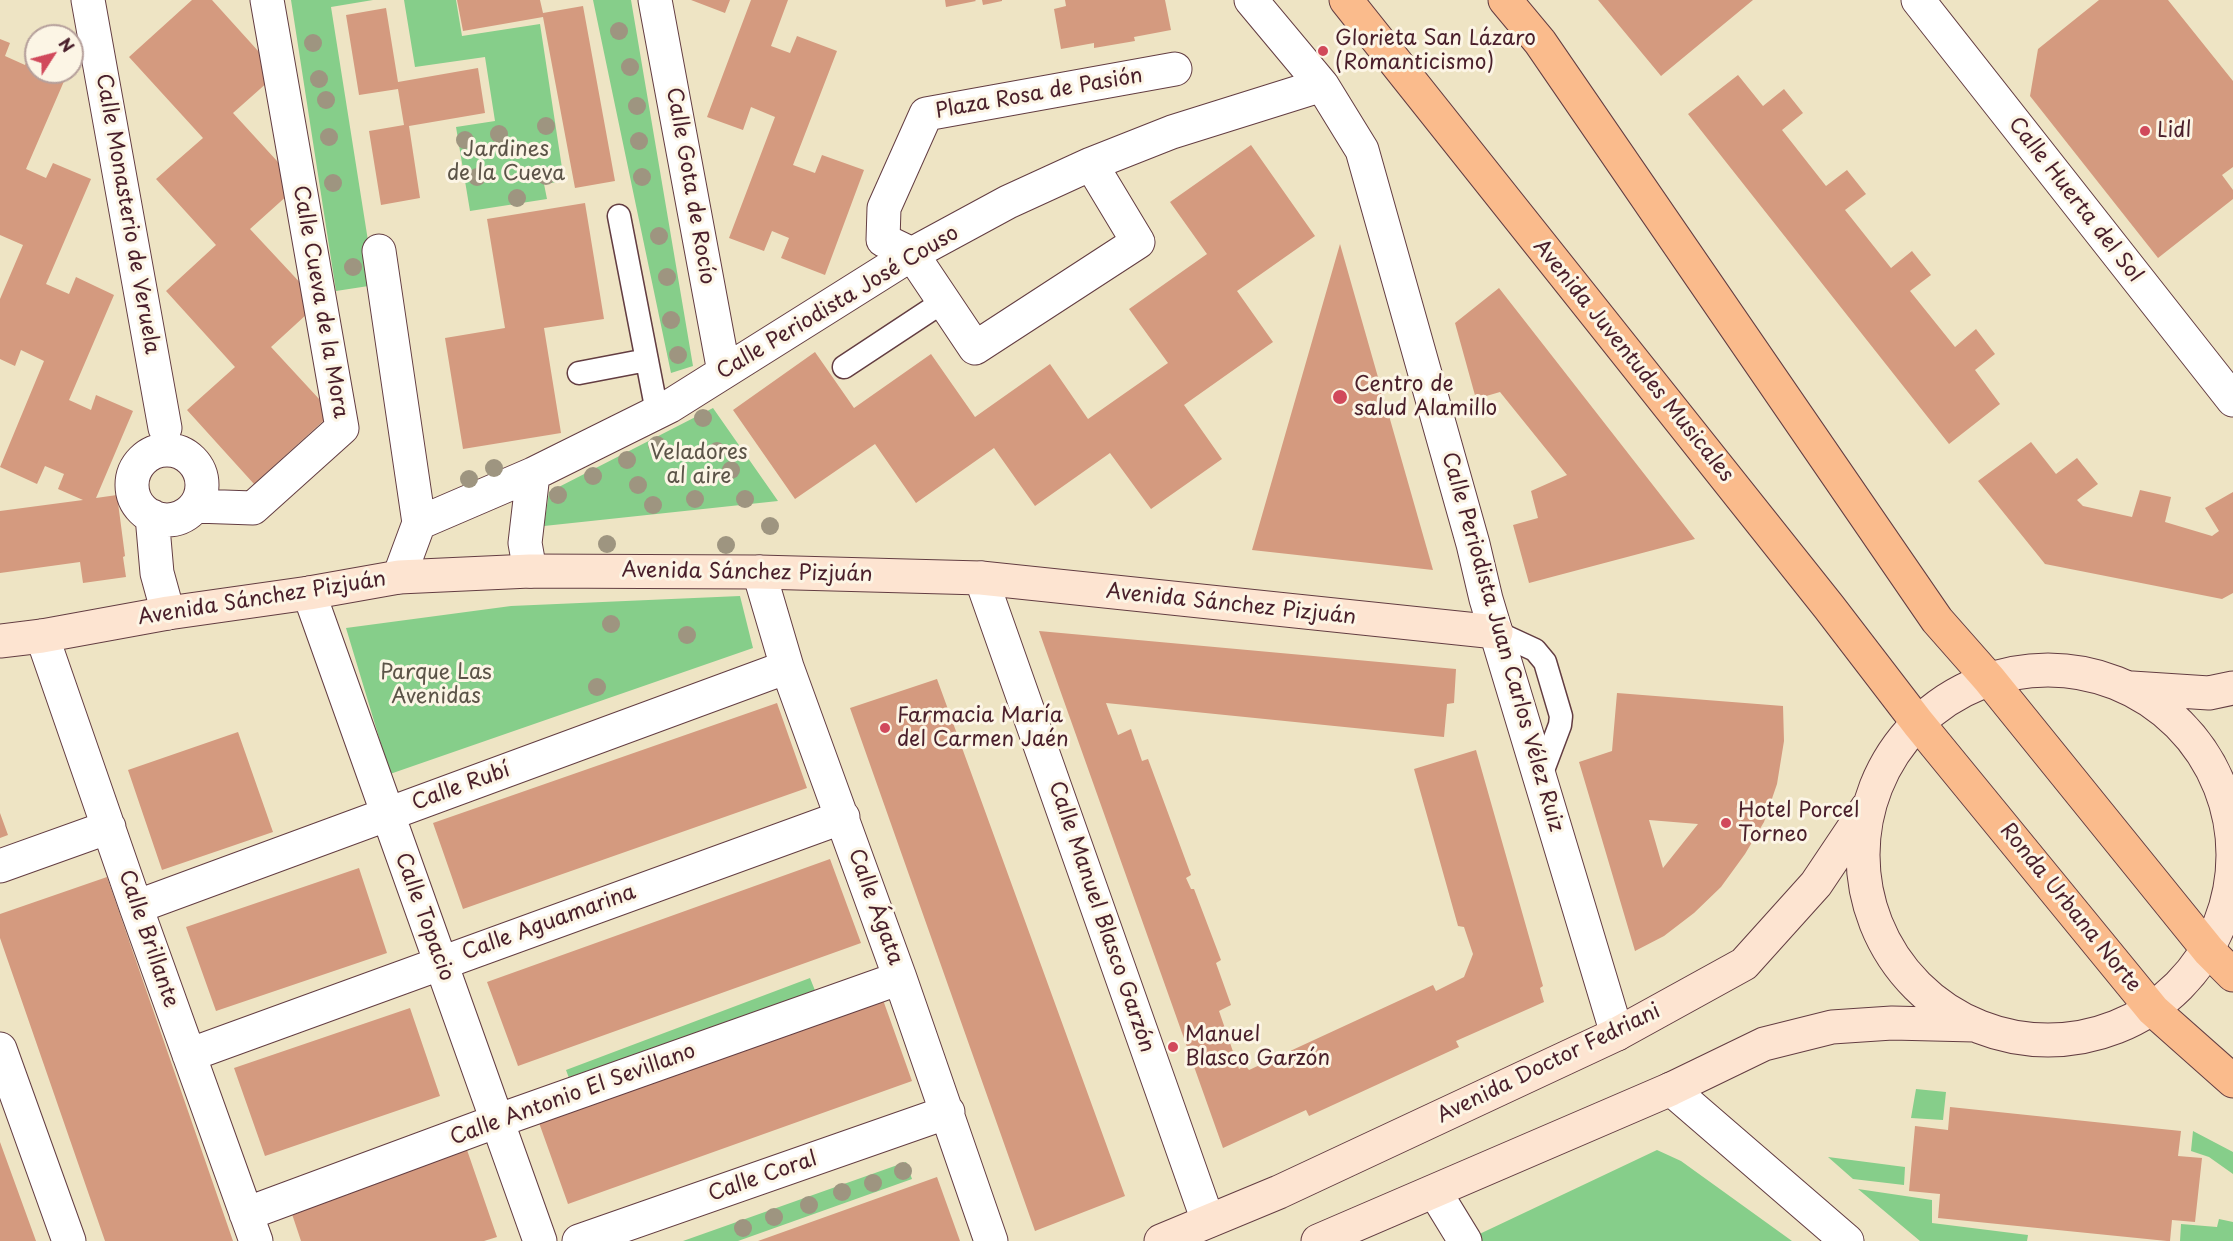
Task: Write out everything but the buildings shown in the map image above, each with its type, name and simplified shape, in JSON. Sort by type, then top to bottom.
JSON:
[{"type":"main road","name":"Avenida Juventudes Musicales","points":[[1346,0],[1829,607],[1918,723]]},
{"type":"main road","points":[[1505,0],[1540,42],[1937,620],[1989,679],[2209,951],[2233,975]]},
{"type":"main road","name":"Avenida Sánchez Pizjuán","points":[[0,641],[399,577],[530,571],[759,572],[981,578],[1496,632]]},
{"type":"main road","points":[[2047,669],[2104,678],[2132,688],[2167,713],[2205,755],[2232,818],[2232,888],[2209,951],[2153,1010],[2116,1029],[2077,1039],[2036,1041],[1995,1033],[1948,1010],[1923,992],[1894,959],[1874,920],[1864,878],[1865,842],[1871,801],[1881,774],[1918,723],[1950,697],[1989,679],[2047,669]]},
{"type":"main road","points":[[2132,688],[2209,693],[2233,688]]},
{"type":"main road","name":"Ronda Urbana Norte","points":[[1918,723],[2153,1010],[2233,1082]]},
{"type":"main road","name":"Avenida Doctor Fedriani","points":[[1161,1241],[1207,1231],[1279,1192],[1617,1034],[1744,964],[1816,884],[1871,801]]},
{"type":"main road","points":[[1318,1241],[1671,1089],[1764,1044],[1832,1028],[1892,1023],[1978,1025]]},
{"type":"street","name":"Calle Monasterio de Veruela","points":[[88,0],[165,428]]},
{"type":"street","name":"Calle Cueva de la Mora","points":[[195,506],[253,508],[342,428],[267,0]]},
{"type":"street","name":"Calle Gota de Rocío","points":[[655,0],[724,372]]},
{"type":"street","points":[[1251,0],[1322,85]]},
{"type":"street","name":"Calle Huerta del Sol","points":[[1918,0],[2233,400]]},
{"type":"street","name":"Plaza Rosa de Pasión","points":[[912,254],[883,240],[884,208],[926,114],[1175,69]]},
{"type":"street","name":"Calle Periodista José Couso","points":[[419,523],[533,474],[657,412],[912,254],[1008,202],[1091,164],[1172,132],[1322,85]]},
{"type":"street","name":"Calle Periodista Juan Carlos Vélez Ruiz","points":[[1322,85],[1362,150],[1496,632],[1617,1034]]},
{"type":"street","points":[[912,254],[975,348],[1138,242],[1091,164]]},
{"type":"street","points":[[379,251],[419,523],[399,577]]},
{"type":"street","points":[[169,450],[180,452],[196,466],[202,486],[195,506],[186,514],[175,519],[163,520],[142,509],[136,499],[133,482],[138,465],[157,452],[169,450]]},
{"type":"street","points":[[530,571],[525,543],[533,474]]},
{"type":"street","points":[[152,516],[158,573],[168,613]]},
{"type":"street","name":"Calle Ágata","points":[[759,572],[787,667],[948,1112],[991,1241]]},
{"type":"street","name":"Calle Manuel Blasco Garzón","points":[[981,578],[1207,1231]]},
{"type":"street","name":"Calle Topacio","points":[[309,593],[540,1241]]},
{"type":"street","name":"Calle Brillante","points":[[42,636],[136,908],[251,1228]]},
{"type":"street","name":"Calle Rubí","points":[[136,908],[787,667]]},
{"type":"street","name":"Calle Aguamarina","points":[[189,1055],[843,818]]},
{"type":"street","points":[[0,866],[109,827]]},
{"type":"street","name":"Calle Antonio El Sevillano","points":[[251,1228],[497,1121],[900,978]]},
{"type":"street","points":[[0,1049],[69,1241]]},
{"type":"street","points":[[1671,1089],[1848,1241]]},
{"type":"street","name":"Calle Coral","points":[[579,1241],[948,1112]]},
{"type":"street","points":[[1434,1192],[1465,1241]]},
{"type":"lane","points":[[620,216],[657,412]]},
{"type":"lane","points":[[844,367],[944,302]]},
{"type":"lane","points":[[579,373],[648,360]]},
{"type":"green space","points":[[291,0],[373,0],[331,7],[375,285],[336,291]]},
{"type":"green space","name":"Jardines de la Cueva","points":[[404,0],[456,0],[462,36],[540,24],[564,181],[544,184],[547,199],[470,211],[456,127],[495,121],[485,57],[415,67]]},
{"type":"green space","name":"Jardines de la Cueva","points":[[593,0],[631,0],[693,366],[671,373]]},
{"type":"green space","name":"Veladores al aire","points":[[713,408],[778,501],[544,526],[549,492]]},
{"type":"green space","name":"Parque Las Avenidas","points":[[740,596],[753,648],[390,774],[346,628],[511,606]]},
{"type":"green space","points":[[810,978],[818,998],[573,1089],[566,1070]]},
{"type":"green space","points":[[1916,1089],[1946,1092],[1943,1120],[1911,1118]]},
{"type":"green space","points":[[2193,1131],[2233,1152],[2233,1174],[2209,1157],[2191,1151]]},
{"type":"green space","points":[[1657,1150],[1681,1161],[1792,1241],[1473,1241],[1471,1238]]},
{"type":"green space","points":[[1828,1157],[1905,1167],[1904,1185],[1853,1179]]},
{"type":"green space","points":[[906,1162],[912,1179],[738,1241],[683,1241]]},
{"type":"green space","points":[[1858,1189],[1932,1200],[1932,1223],[2028,1235],[2027,1241],[1920,1241]]},
{"type":"green space","points":[[2219,1219],[2233,1222],[2233,1241],[2180,1241],[2181,1224],[2217,1227]]},
{"type":"place","name":"Glorieta San Lázaro (Romanticismo)","points":[[1323,51]]},
{"type":"place","name":"Lidl","points":[[2145,131]]},
{"type":"place","name":"Centro de salud Alamillo","points":[[1340,397]]},
{"type":"place","name":"Farmacia María del Carmen Jaén","points":[[885,728]]},
{"type":"place","name":"Hotel Porcel Torneo","points":[[1726,823]]},
{"type":"place","name":"Manuel Blasco Garzón","points":[[1173,1047]]}]
